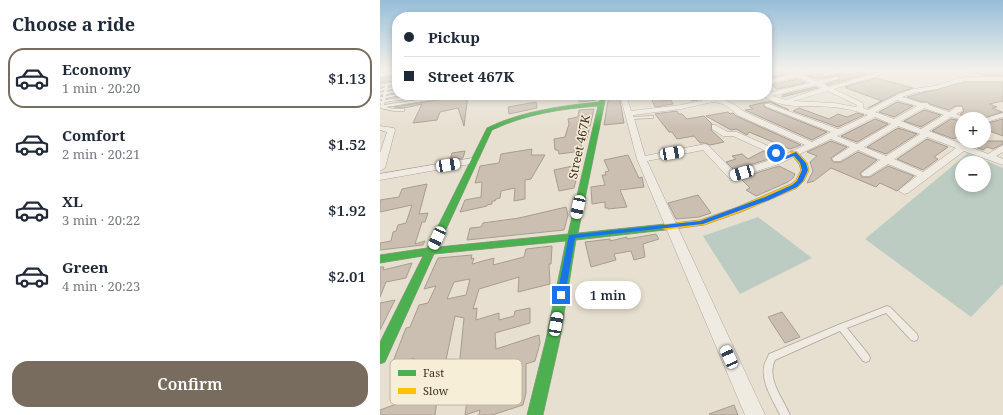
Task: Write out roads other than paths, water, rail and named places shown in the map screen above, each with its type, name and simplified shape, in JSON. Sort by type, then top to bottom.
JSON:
[{"type":"street","points":[[772,94],[790,89]]},
{"type":"street","points":[[785,101],[823,89]]},
{"type":"street","points":[[831,89],[861,104],[859,109]]},
{"type":"street","points":[[642,158],[705,147],[732,176],[790,156],[871,114],[903,94],[928,89]]},
{"type":"street","points":[[772,98],[800,104],[835,105],[859,109],[925,133],[955,141]]},
{"type":"street","points":[[898,98],[955,116]]},
{"type":"street","points":[[380,357],[489,129],[494,125],[541,112],[602,100]]},
{"type":"street","name":"Street 467K","points":[[535,415],[553,339],[572,236],[602,100]]},
{"type":"street","points":[[625,100],[642,158],[755,415]]},
{"type":"street","points":[[630,116],[718,100],[733,106],[740,113],[812,145]]},
{"type":"street","points":[[836,159],[858,147],[922,106],[931,102]]},
{"type":"street","points":[[768,105],[925,176]]},
{"type":"street","points":[[866,174],[959,109]]},
{"type":"street","points":[[991,119],[1003,115]]},
{"type":"street","points":[[380,128],[390,128],[391,130],[384,142],[380,168]]},
{"type":"street","points":[[380,259],[432,251],[701,223],[738,210],[794,186],[800,181],[805,170],[803,163],[790,156],[734,134],[726,134],[714,128]]},
{"type":"street","points":[[904,191],[925,176],[955,147]]},
{"type":"street","points":[[972,148],[987,156]]},
{"type":"street","points":[[991,156],[1003,148]]},
{"type":"street","points":[[991,158],[1003,162]]},
{"type":"street","points":[[380,177],[473,161]]},
{"type":"lane","points":[[380,90],[384,95]]},
{"type":"lane","points":[[380,94],[384,95]]},
{"type":"lane","points":[[381,107],[384,95]]},
{"type":"lane","points":[[381,107],[425,100]]},
{"type":"lane","points":[[381,107],[394,110],[403,110]]},
{"type":"lane","points":[[630,116],[652,117]]},
{"type":"lane","points":[[785,415],[769,379],[767,370],[768,362],[772,356],[887,309],[914,337]]},
{"type":"lane","points":[[841,327],[866,358]]}]
